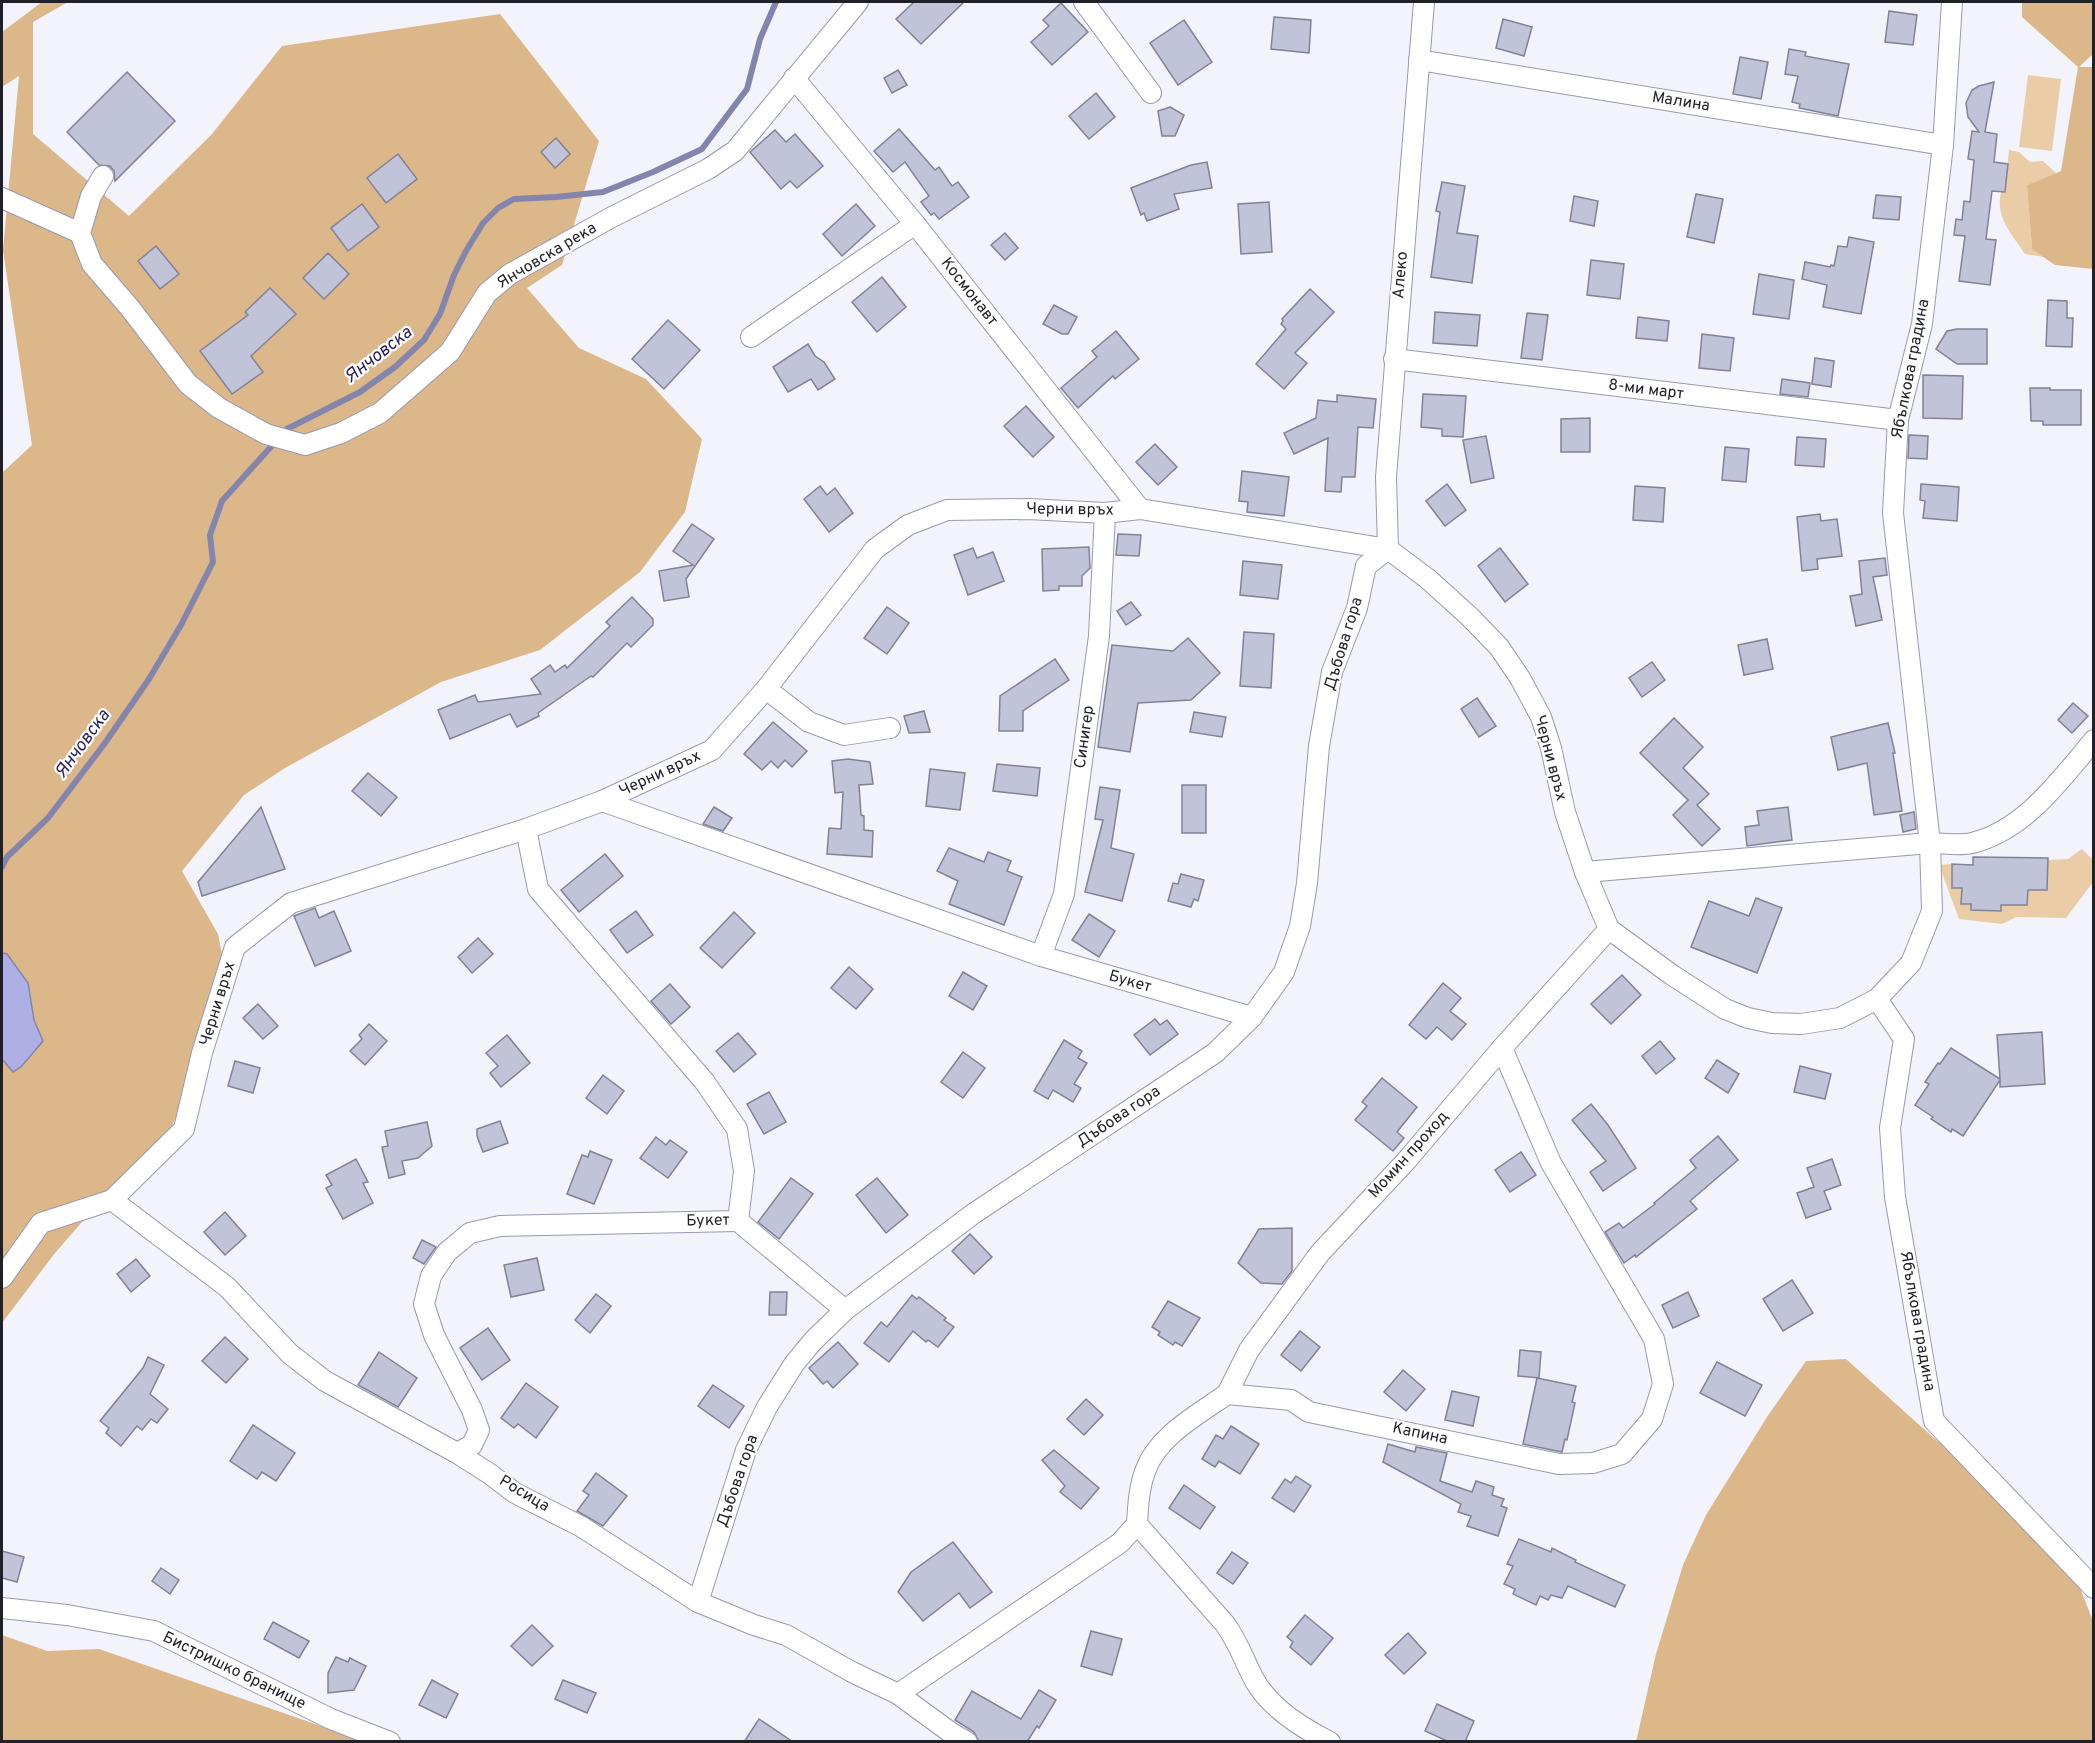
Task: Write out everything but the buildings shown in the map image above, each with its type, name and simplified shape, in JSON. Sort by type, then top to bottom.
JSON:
[{"type":"street","name":"Янчовска река","points":[[80,232],[92,264],[130,308],[188,384],[219,408],[266,434],[305,445],[341,433],[380,413],[450,352],[487,293],[510,274],[612,217],[708,170],[735,151],[858,2]]},
{"type":"street","points":[[1084,2],[1151,93]]},
{"type":"street","name":"Алеко","points":[[1388,549],[1386,477],[1424,2]]},
{"type":"street","name":"Ябълкова градина","points":[[1930,843],[1893,513],[1898,420],[1922,324],[1943,145],[1952,2]]},
{"type":"street","name":"Малина","points":[[1419,60],[1943,145]]},
{"type":"street","name":"Космонавт","points":[[794,78],[915,224],[1140,509]]},
{"type":"street","points":[[2,198],[80,232],[91,196],[103,176]]},
{"type":"street","points":[[752,337],[915,224]]},
{"type":"street","name":"8-ми март","points":[[1394,359],[1898,420]]},
{"type":"street","name":"Черни връх","points":[[2,1278],[41,1223],[112,1200],[184,1129],[202,1053],[236,947],[291,903],[526,829],[602,801],[712,750],[766,689],[875,549],[908,525],[947,510],[1028,509],[1105,513],[1140,509],[1388,549],[1428,579],[1470,617],[1499,647],[1520,678],[1541,717],[1551,748],[1565,812],[1585,872],[1609,929]]},
{"type":"street","name":"Синигер","points":[[1041,956],[1064,894],[1099,636],[1105,513]]},
{"type":"street","name":"Дъбова гора","points":[[698,1602],[746,1450],[767,1407],[794,1364],[813,1341],[845,1310],[974,1214],[1215,1053],[1252,1017],[1284,972],[1300,926],[1307,883],[1319,746],[1332,672],[1357,608],[1366,566],[1388,549]]},
{"type":"street","points":[[766,689],[809,722],[844,735],[890,728]]},
{"type":"street","points":[[1585,872],[1930,843],[1971,843],[2007,828],[2042,800],[2094,740]]},
{"type":"street","name":"Букет","points":[[602,801],[1041,956],[1252,1017]]},
{"type":"street","name":"Букет","points":[[457,1453],[472,1445],[479,1430],[472,1410],[434,1335],[424,1304],[431,1276],[447,1252],[470,1233],[500,1226],[738,1221],[744,1172],[737,1129],[704,1081],[538,889],[526,829]]},
{"type":"street","points":[[1609,929],[1672,975],[1725,1009],[1748,1018],[1772,1023],[1801,1024],[1840,1018],[1877,999],[1911,963],[1932,911],[1930,843]]},
{"type":"street","name":"Момин проход","points":[[1227,1394],[1249,1350],[1320,1253],[1407,1160],[1502,1048],[1609,929]]},
{"type":"street","name":"Ябълкова градина","points":[[1877,999],[1904,1039],[1890,1128],[1895,1197],[1934,1421],[2094,1588]]},
{"type":"street","name":"Капина","points":[[1227,1394],[1292,1400],[1309,1412],[1559,1464],[1593,1463],[1622,1454],[1652,1419],[1663,1384],[1654,1340],[1551,1163],[1502,1048]]},
{"type":"street","name":"Росица","points":[[112,1200],[227,1287],[290,1354],[325,1381],[457,1453],[515,1493],[582,1527],[698,1602],[786,1635],[852,1672],[898,1694],[967,1742]]},
{"type":"street","points":[[738,1221],[845,1310]]},
{"type":"street","points":[[898,1694],[1120,1543],[1137,1524],[1139,1497],[1146,1468],[1159,1447],[1227,1394]]},
{"type":"street","points":[[1137,1524],[1225,1623],[1237,1640],[1255,1681],[1264,1695],[1294,1722],[1330,1742]]},
{"type":"street","name":"Бистришко бранище","points":[[2,1608],[67,1615],[154,1631],[331,1719],[390,1742]]},
{"type":"shaded area","points":[[42,2],[68,2],[33,22],[33,134],[129,216],[212,134],[282,46],[500,14],[599,141],[562,265],[527,288],[579,348],[646,379],[702,439],[685,512],[640,572],[540,650],[441,682],[285,768],[244,795],[182,871],[218,934],[229,989],[167,1138],[121,1177],[55,1253],[2,1323],[2,473],[32,445],[3,250],[19,76],[2,87],[2,32]]},
{"type":"shaded area","points":[[2022,2],[2093,2],[2093,54],[2079,67],[2093,67],[2093,269],[2055,265],[2032,249],[2027,185],[2061,171],[2078,67],[2022,17]]},
{"type":"shaded area","points":[[2028,75],[2061,79],[2052,151],[2019,147]]},
{"type":"shaded area","points":[[2009,150],[2019,152],[2030,162],[2043,161],[2056,173],[2027,185],[2032,249],[2044,257],[2025,254],[2006,225],[2000,210],[2001,192],[2005,192]]},
{"type":"shaded area","points":[[2082,849],[2093,860],[2093,882],[2066,918],[2016,917],[2002,924],[1959,919],[1939,865],[1952,864],[1952,887],[1962,888],[1961,903],[1971,904],[1971,910],[2001,911],[2001,905],[2027,905],[2028,890],[2047,890],[2048,860],[2068,859]]},
{"type":"shaded area","points":[[1846,1359],[1936,1440],[2007,1486],[2065,1550],[2093,1621],[2093,1741],[1636,1742],[1656,1654],[1683,1565],[1706,1515],[1767,1417],[1806,1361]]},
{"type":"shaded area","points":[[2,1635],[47,1651],[99,1649],[364,1741],[2,1742]]},
{"type":"water","points":[[2,953],[7,954],[28,983],[34,1020],[43,1041],[21,1067],[13,1072],[2,1059]]},
{"type":"waterway","name":"Янчовска","points":[[2,867],[7,857],[48,818],[105,743],[149,679],[181,625],[213,562],[210,535],[222,501],[287,429],[360,392],[395,367],[424,340],[440,314],[454,275],[466,251],[483,223],[498,208],[514,199],[603,192],[702,149],[747,89],[760,39],[776,2]]}]
